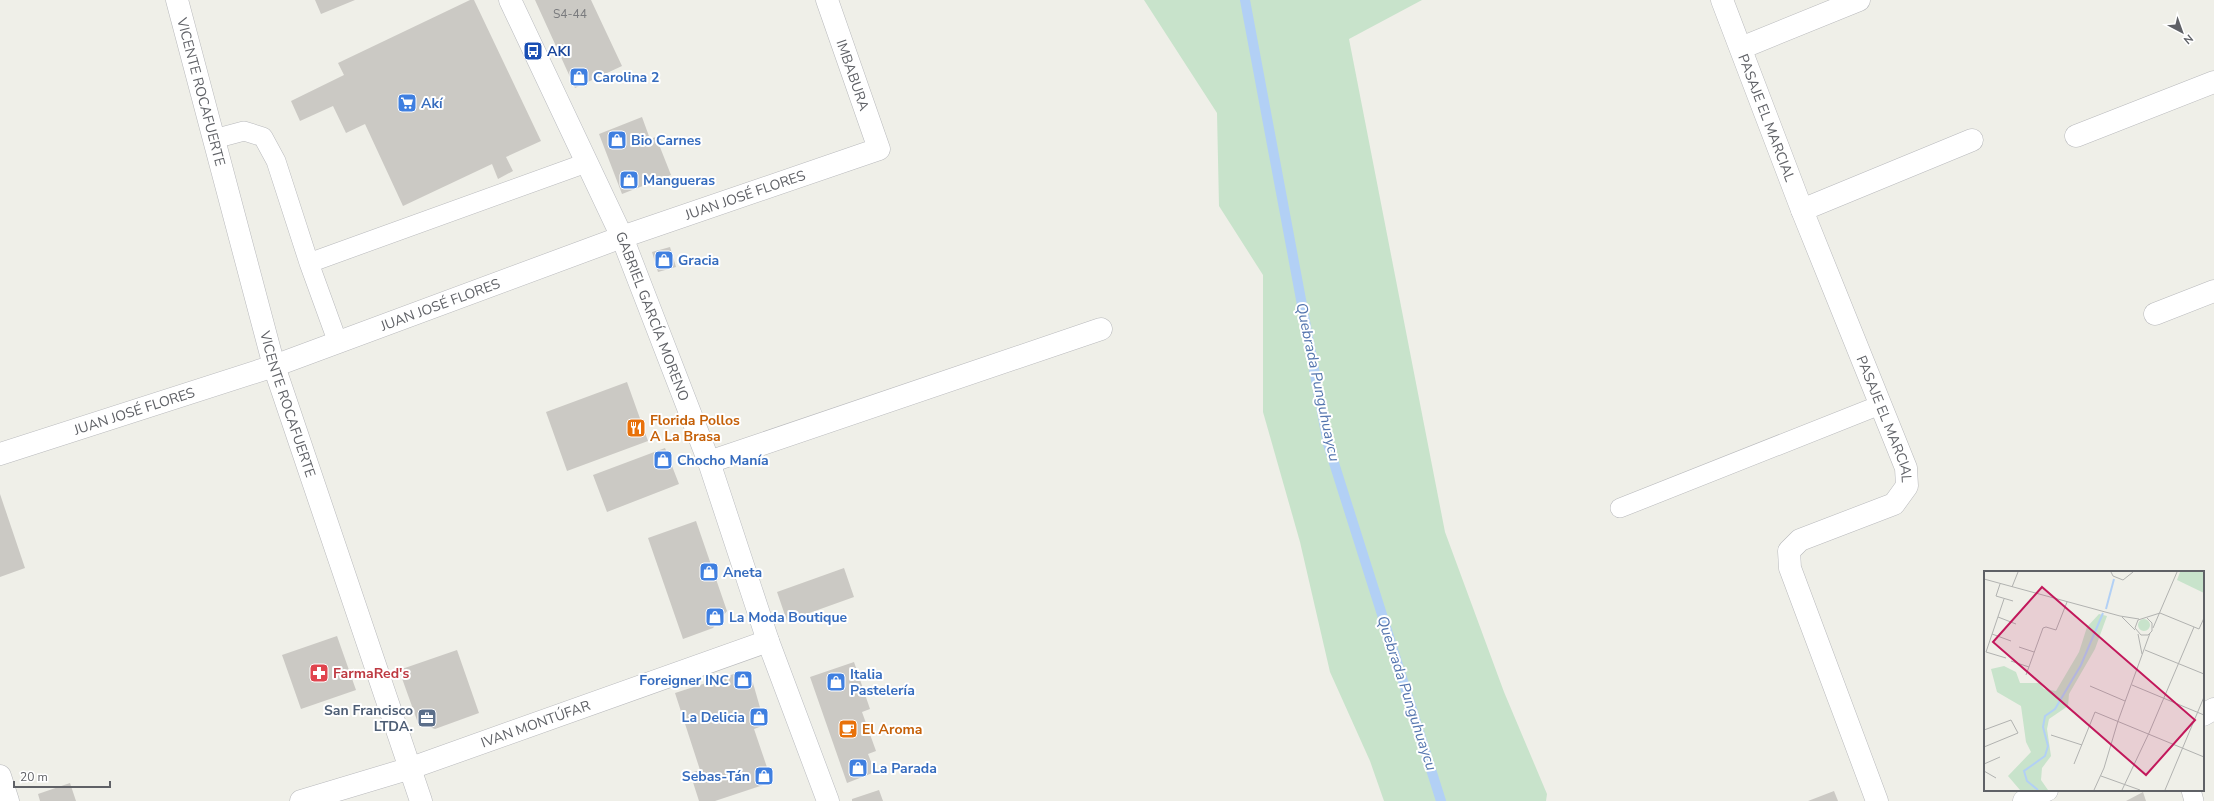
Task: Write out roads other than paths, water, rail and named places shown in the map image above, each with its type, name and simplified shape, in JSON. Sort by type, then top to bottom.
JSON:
[{"type":"street","name":"VICENTE ROCAFUERTE","points":[[177,0],[274,366],[421,801]]},
{"type":"street","name":"GABRIEL GARCÍA MORENO","points":[[510,0],[622,237],[709,462],[768,640],[828,801]]},
{"type":"street","name":"IMBABURA","points":[[827,0],[878,149]]},
{"type":"street","name":"PASAJE EL MARCIAL","points":[[1722,0],[1802,210],[1906,468],[1907,486],[1894,504],[1800,540],[1789,551],[1790,568],[1878,801]]},
{"type":"street","points":[[1741,48],[1859,0]]},
{"type":"street","points":[[2076,136],[2214,82]]},
{"type":"street","points":[[1802,210],[1972,140]]},
{"type":"street","name":"JUAN JOSÉ FLORES","points":[[0,454],[274,366],[622,237],[878,149]]},
{"type":"street","points":[[2155,314],[2214,291]]},
{"type":"street","points":[[709,462],[1101,329]]},
{"type":"street","name":"IVAN MONTÚFAR","points":[[301,801],[411,768],[768,640]]},
{"type":"street","points":[[2204,714],[2214,709]]},
{"type":"street","points":[[0,776],[8,801]]},
{"type":"street","points":[[2024,801],[2045,791]]},
{"type":"lane","points":[[214,139],[244,131],[263,137],[276,161],[308,263],[338,342]]},
{"type":"lane","points":[[308,263],[586,163]]},
{"type":"lane","points":[[1620,508],[1880,405]]},
{"type":"lane","points":[[2190,791],[2194,801]]},
{"type":"waterway","name":"Quebrada Punguhuaycu","points":[[1245,0],[1328,444],[1441,801]]},
{"type":"place","name":"AKI","points":[[533,51]]},
{"type":"place","name":"Carolina 2","points":[[579,77]]},
{"type":"place","name":"Akí","points":[[407,103]]},
{"type":"place","name":"Bio Carnes","points":[[617,140]]},
{"type":"place","name":"Mangueras","points":[[629,180]]},
{"type":"place","name":"Gracia","points":[[664,260]]},
{"type":"place","name":"Florida Pollos A La Brasa","points":[[636,428]]},
{"type":"place","name":"Chocho Manía","points":[[663,460]]},
{"type":"place","name":"Aneta","points":[[709,572]]},
{"type":"place","name":"La Moda Boutique","points":[[715,617]]},
{"type":"place","name":"FarmaRed's","points":[[319,673]]},
{"type":"place","name":"Foreigner INC","points":[[743,680]]},
{"type":"place","name":"Italia Pastelería","points":[[836,682]]},
{"type":"place","name":"La Delicia","points":[[759,717]]},
{"type":"place","name":"San Francisco LTDA.","points":[[427,718]]},
{"type":"place","name":"El Aroma","points":[[848,729]]},
{"type":"place","name":"La Parada","points":[[858,768]]},
{"type":"place","name":"Sebas-Tán","points":[[764,776]]}]
